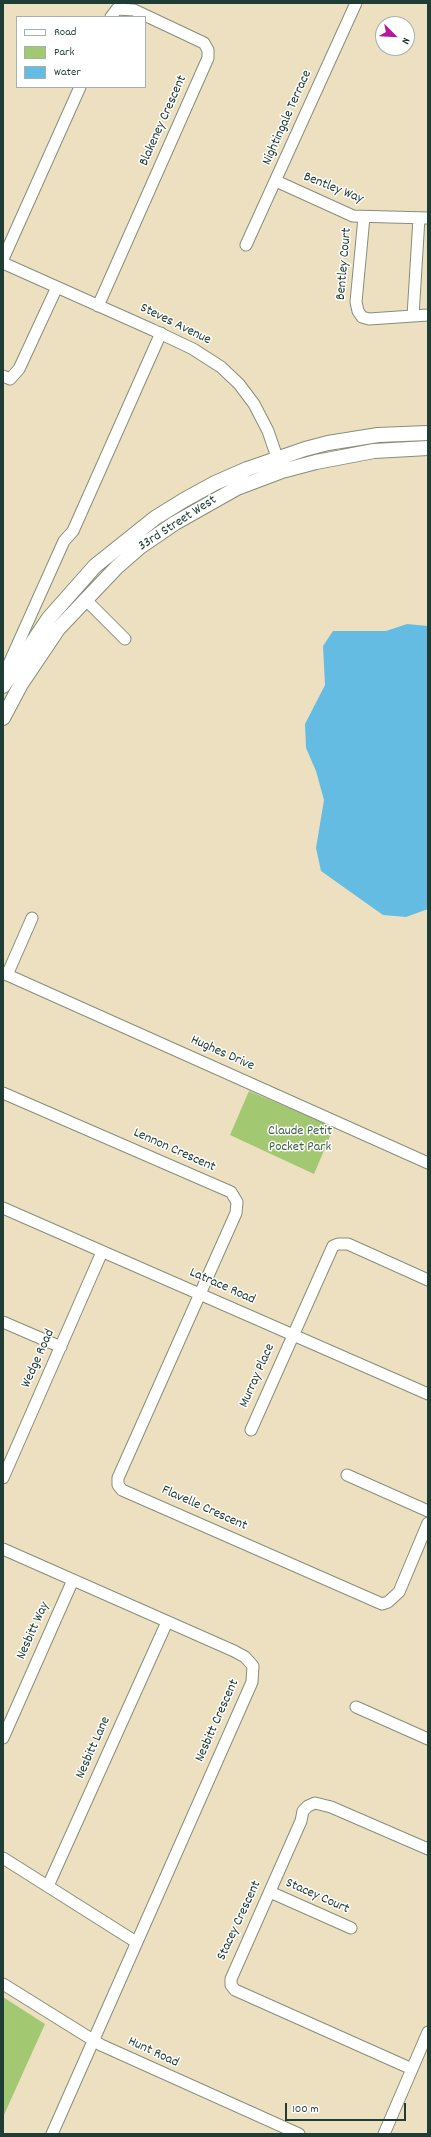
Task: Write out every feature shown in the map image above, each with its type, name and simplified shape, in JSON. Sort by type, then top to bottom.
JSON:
[{"type":"main road","name":"33rd Street West","points":[[3,718],[40,653],[58,629],[117,566],[140,547],[175,523],[280,465],[328,443],[378,435],[428,433]]},
{"type":"main road","name":"33rd Street West","points":[[3,686],[48,618],[95,566],[125,540],[155,518],[209,486],[280,465],[316,462],[374,451],[428,448]]},
{"type":"street","name":"Nightingale Terrace","points":[[246,245],[356,3]]},
{"type":"street","name":"Blakeney Crescent","points":[[98,306],[208,58],[208,50],[204,43],[134,10],[117,9],[112,16]]},
{"type":"street","points":[[3,259],[80,88]]},
{"type":"street","name":"Bentley Way","points":[[276,181],[350,215],[364,217],[423,218]]},
{"type":"street","name":"Bentley Court","points":[[364,217],[356,302],[358,311],[362,317],[369,319],[428,316]]},
{"type":"street","points":[[413,316],[423,218]]},
{"type":"street","name":"Steves Avenue","points":[[3,263],[161,333],[208,358],[221,367],[239,384],[254,404],[268,432],[280,465]]},
{"type":"street","points":[[3,376],[10,379],[19,369],[57,287]]},
{"type":"street","points":[[3,677],[64,541],[73,531],[161,333]]},
{"type":"street","points":[[85,599],[125,639]]},
{"type":"street","points":[[5,974],[32,918]]},
{"type":"street","name":"Hughes Drive","points":[[5,974],[428,1163]]},
{"type":"street","name":"Lennon Crescent","points":[[3,1092],[231,1192],[238,1202],[236,1213],[200,1294]]},
{"type":"street","name":"Latrace Road","points":[[3,1208],[428,1394]]},
{"type":"street","name":"Murray Place","points":[[251,1430],[330,1251],[338,1244],[348,1244],[428,1280]]},
{"type":"street","name":"Wedge Road","points":[[3,1478],[102,1252]]},
{"type":"street","name":"Flavelle Crescent","points":[[200,1294],[118,1478],[118,1485],[122,1490],[382,1604],[388,1602],[399,1592],[428,1523]]},
{"type":"street","points":[[3,1322],[61,1347]]},
{"type":"street","points":[[347,1476],[428,1511]]},
{"type":"street","name":"Nesbitt Crescent","points":[[3,1549],[245,1657],[253,1666],[252,1682],[52,2134]]},
{"type":"street","name":"Nesbitt Way","points":[[3,1738],[73,1580]]},
{"type":"street","name":"Nesbitt Lane","points":[[48,1886],[167,1622]]},
{"type":"street","points":[[356,1707],[428,1739]]},
{"type":"street","name":"Stacey Crescent","points":[[412,2069],[235,1990],[231,1985],[232,1972],[238,1963],[270,1892],[301,1821],[303,1811],[315,1803],[331,1807],[428,1850]]},
{"type":"street","points":[[3,1858],[136,1942]]},
{"type":"street","name":"Stacey Court","points":[[270,1892],[351,1928]]},
{"type":"street","name":"Hunt Road","points":[[3,1984],[93,2040],[161,2074],[299,2134]]},
{"type":"street","points":[[384,2134],[428,2032]]},
{"type":"green space","name":"Claude Petit Pocket Park","points":[[249,1091],[334,1127],[314,1174],[230,1135]]},
{"type":"green space","points":[[3,1997],[45,2024],[3,2117]]},
{"type":"water","points":[[407,624],[428,626],[428,909],[406,917],[383,915],[321,871],[316,848],[324,800],[316,771],[306,748],[305,724],[325,685],[323,646],[333,631],[386,631]]}]
